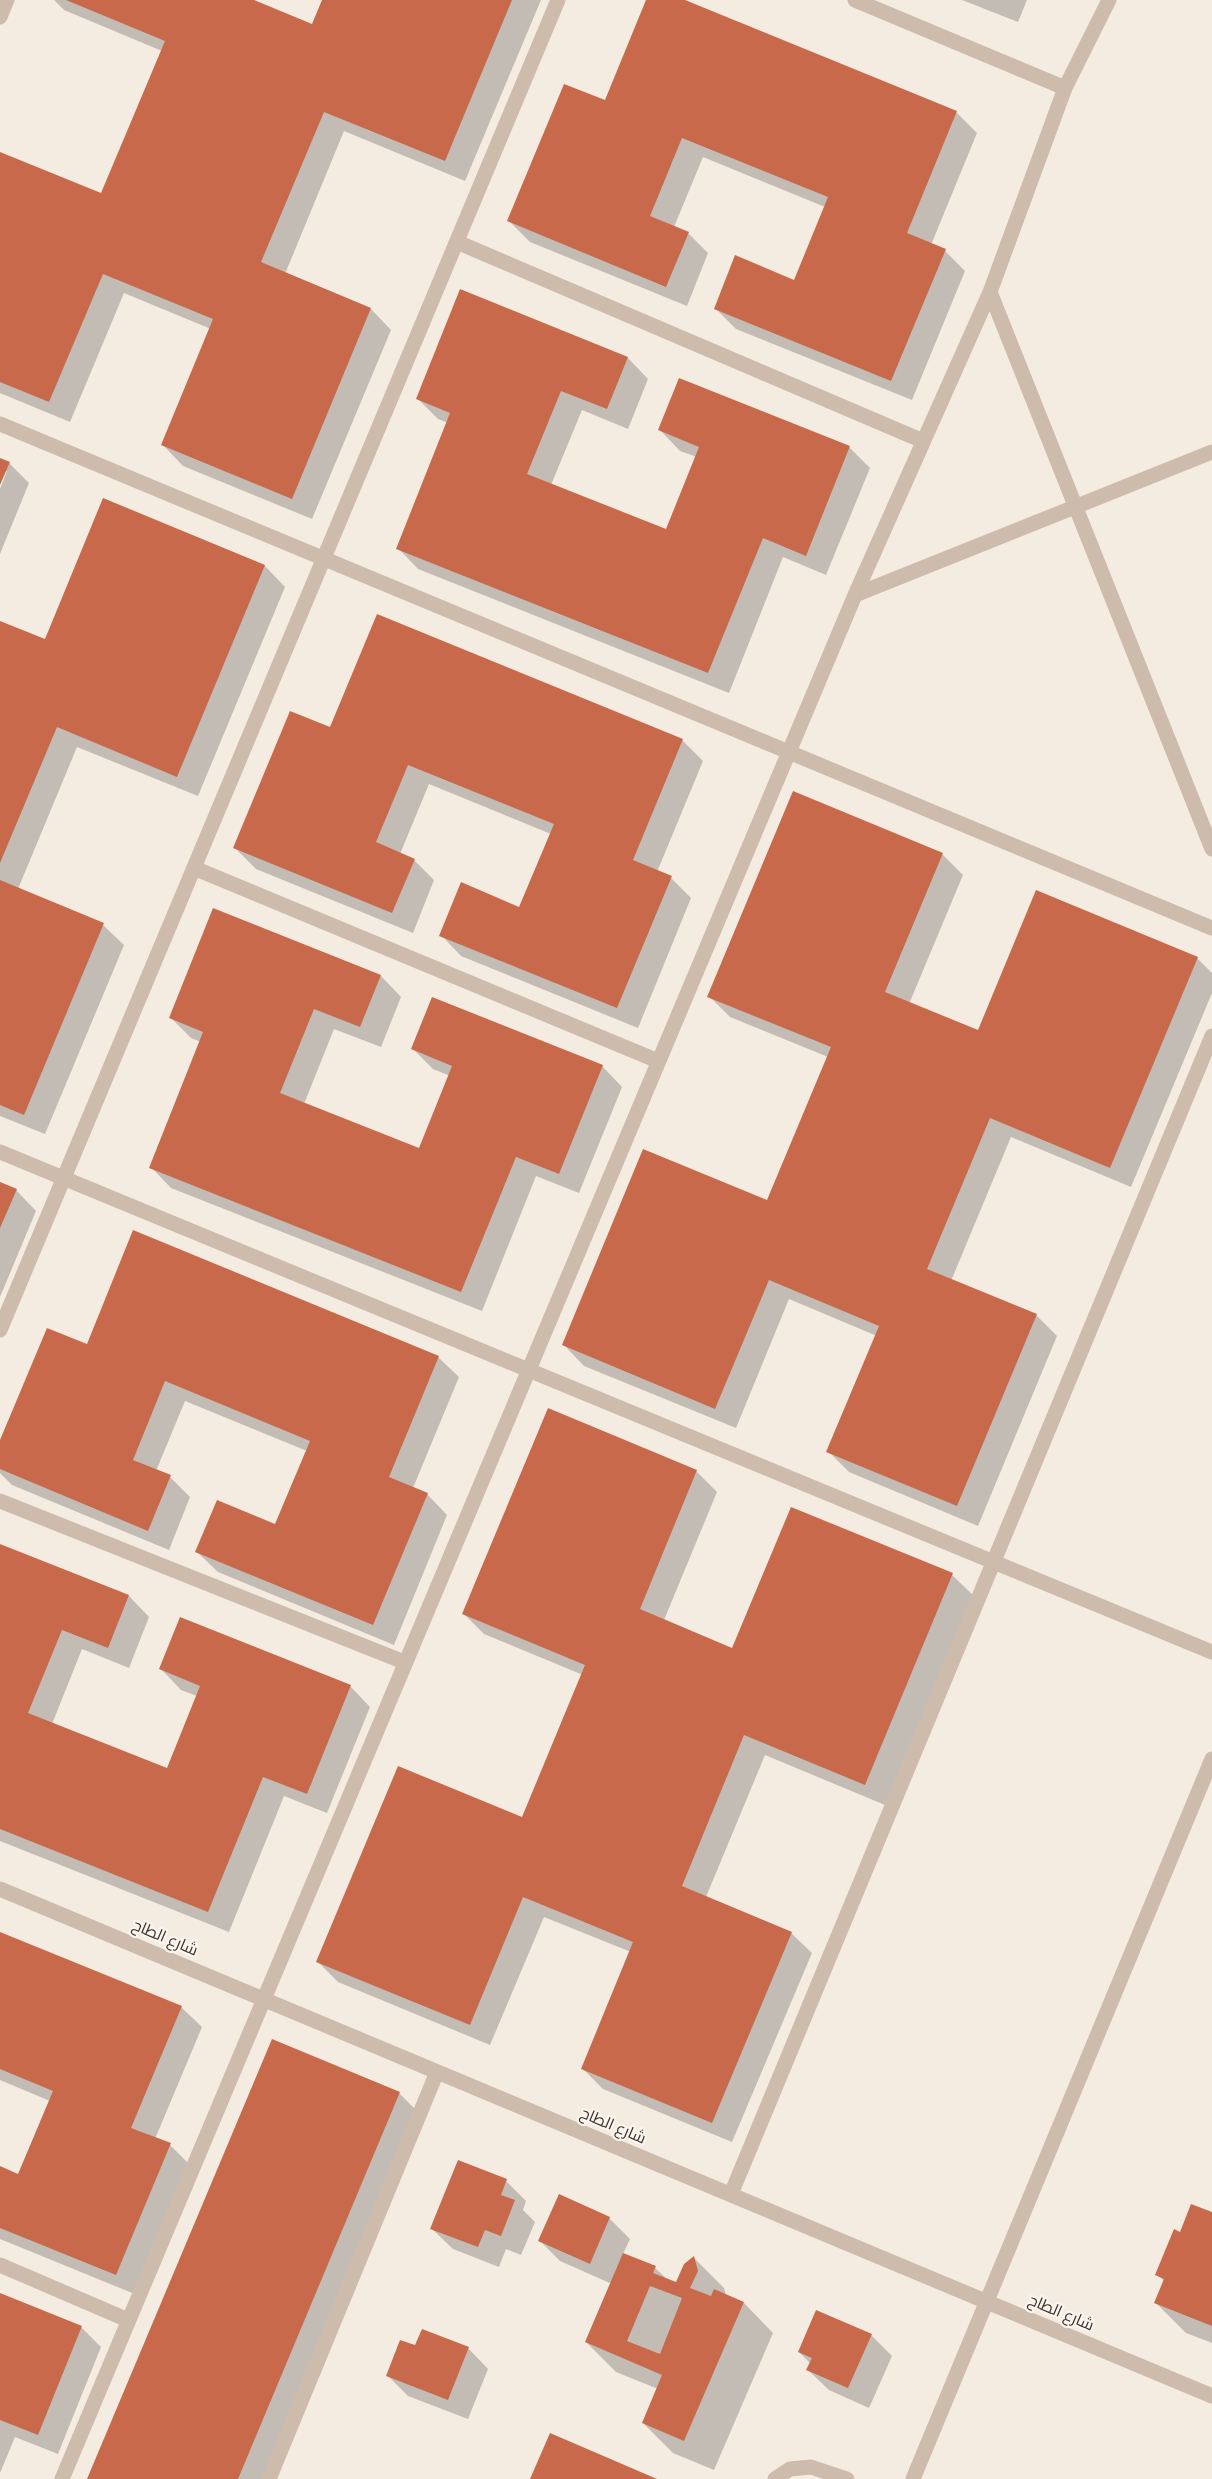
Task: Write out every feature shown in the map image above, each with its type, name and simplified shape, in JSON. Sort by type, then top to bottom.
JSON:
[{"type":"street","points":[[0,17],[7,0]]},
{"type":"street","points":[[0,1330],[558,0]]},
{"type":"street","points":[[855,0],[1065,88]]},
{"type":"street","points":[[62,2479],[262,1998],[788,752],[990,291],[1065,88],[1094,25],[1109,0]]},
{"type":"street","points":[[457,242],[923,441]]},
{"type":"street","points":[[990,291],[1212,849]]},
{"type":"street","points":[[0,424],[1212,928]]},
{"type":"street","points":[[855,595],[1212,452]]},
{"type":"street","points":[[194,868],[658,1061]]},
{"type":"street","points":[[730,2194],[1212,1036]]},
{"type":"street","points":[[0,1152],[1212,1652]]},
{"type":"street","points":[[0,1500],[404,1662]]},
{"type":"street","points":[[913,2479],[1212,1759]]},
{"type":"street","name":"شارع الطاح","points":[[0,1889],[1212,2396]]},
{"type":"street","points":[[269,2479],[436,2072]]},
{"type":"street","points":[[0,2265],[128,2320]]},
{"type":"street","points":[[775,2479],[790,2469],[812,2467],[847,2479]]},
{"type":"building","points":[[66,0],[254,0],[312,24],[322,0],[512,0],[445,161],[324,112],[261,262],[371,308],[292,499],[161,445],[213,319],[103,274],[49,402],[0,382],[0,152],[101,193],[165,41]]},
{"type":"building","points":[[646,0],[685,0],[957,111],[907,233],[946,249],[891,381],[714,309],[735,255],[794,280],[828,197],[682,138],[650,216],[689,232],[666,287],[507,221],[564,84],[605,100]]},
{"type":"building","points":[[460,289],[628,357],[607,409],[561,391],[527,474],[666,529],[699,447],[658,430],[679,378],[850,446],[806,556],[763,538],[708,673],[396,549],[450,413],[416,399]]},
{"type":"building","points":[[0,458],[10,462],[0,485]]},
{"type":"building","points":[[103,498],[265,565],[177,777],[57,727],[0,863],[0,621],[45,639]]},
{"type":"building","points":[[377,614],[683,739],[633,860],[672,876],[617,1008],[439,936],[461,882],[519,907],[554,824],[408,765],[376,842],[415,859],[392,913],[233,848],[290,711],[330,727]]},
{"type":"building","points":[[793,791],[943,853],[885,992],[978,1030],[1036,890],[1198,957],[1110,1168],[990,1118],[927,1269],[1037,1314],[957,1506],[826,1452],[879,1326],[769,1280],[715,1409],[562,1345],[643,1149],[767,1200],[831,1047],[707,997]]},
{"type":"building","points":[[0,880],[104,923],[24,1115],[0,1105]]},
{"type":"building","points":[[213,908],[381,975],[360,1027],[314,1009],[280,1093],[419,1148],[452,1066],[411,1049],[432,997],[603,1065],[559,1174],[516,1157],[461,1292],[149,1168],[203,1032],[169,1018]]},
{"type":"building","points":[[0,1182],[17,1189],[0,1228]]},
{"type":"building","points":[[133,1230],[439,1356],[389,1477],[428,1493],[373,1625],[195,1552],[217,1500],[275,1524],[310,1441],[165,1381],[133,1460],[171,1475],[148,1531],[0,1469],[0,1440],[47,1328],[87,1344]]},
{"type":"building","points":[[548,1408],[697,1470],[640,1609],[732,1648],[791,1507],[953,1573],[865,1785],[744,1735],[682,1886],[792,1932],[712,2123],[581,2069],[633,1942],[523,1897],[470,2025],[316,1962],[398,1766],[522,1817],[585,1665],[462,1614]]},
{"type":"building","points":[[0,1544],[129,1595],[108,1648],[62,1630],[28,1713],[167,1768],[200,1686],[159,1669],[180,1617],[351,1685],[307,1794],[263,1777],[208,1912],[0,1829]]},
{"type":"building","points":[[0,1932],[182,2006],[131,2128],[171,2143],[116,2275],[0,2228],[0,2166],[18,2174],[53,2091],[0,2069]]},
{"type":"building","points":[[272,2039],[400,2092],[238,2479],[87,2479]]},
{"type":"building","points":[[458,2160],[507,2179],[501,2195],[515,2200],[501,2236],[485,2230],[478,2247],[430,2229]]},
{"type":"building","points":[[559,2194],[610,2217],[590,2264],[538,2241]]},
{"type":"building","points":[[1191,2204],[1212,2212],[1212,2326],[1154,2303],[1164,2279],[1155,2275],[1174,2229],[1180,2232]]},
{"type":"building","points":[[623,2253],[656,2266],[653,2273],[676,2282],[684,2264],[694,2256],[698,2271],[690,2288],[711,2296],[714,2289],[744,2302],[684,2441],[642,2423],[662,2375],[585,2342]],"holes":[[[650,2286],[682,2298],[660,2354],[627,2341]]]},
{"type":"building","points":[[0,2293],[82,2326],[38,2435],[0,2420]]},
{"type":"building","points":[[816,2310],[872,2334],[848,2388],[806,2370],[812,2358],[798,2352]]},
{"type":"building","points":[[422,2329],[469,2347],[448,2400],[386,2376],[400,2340],[415,2345]]},
{"type":"building","points":[[550,2433],[657,2479],[530,2479]]}]
